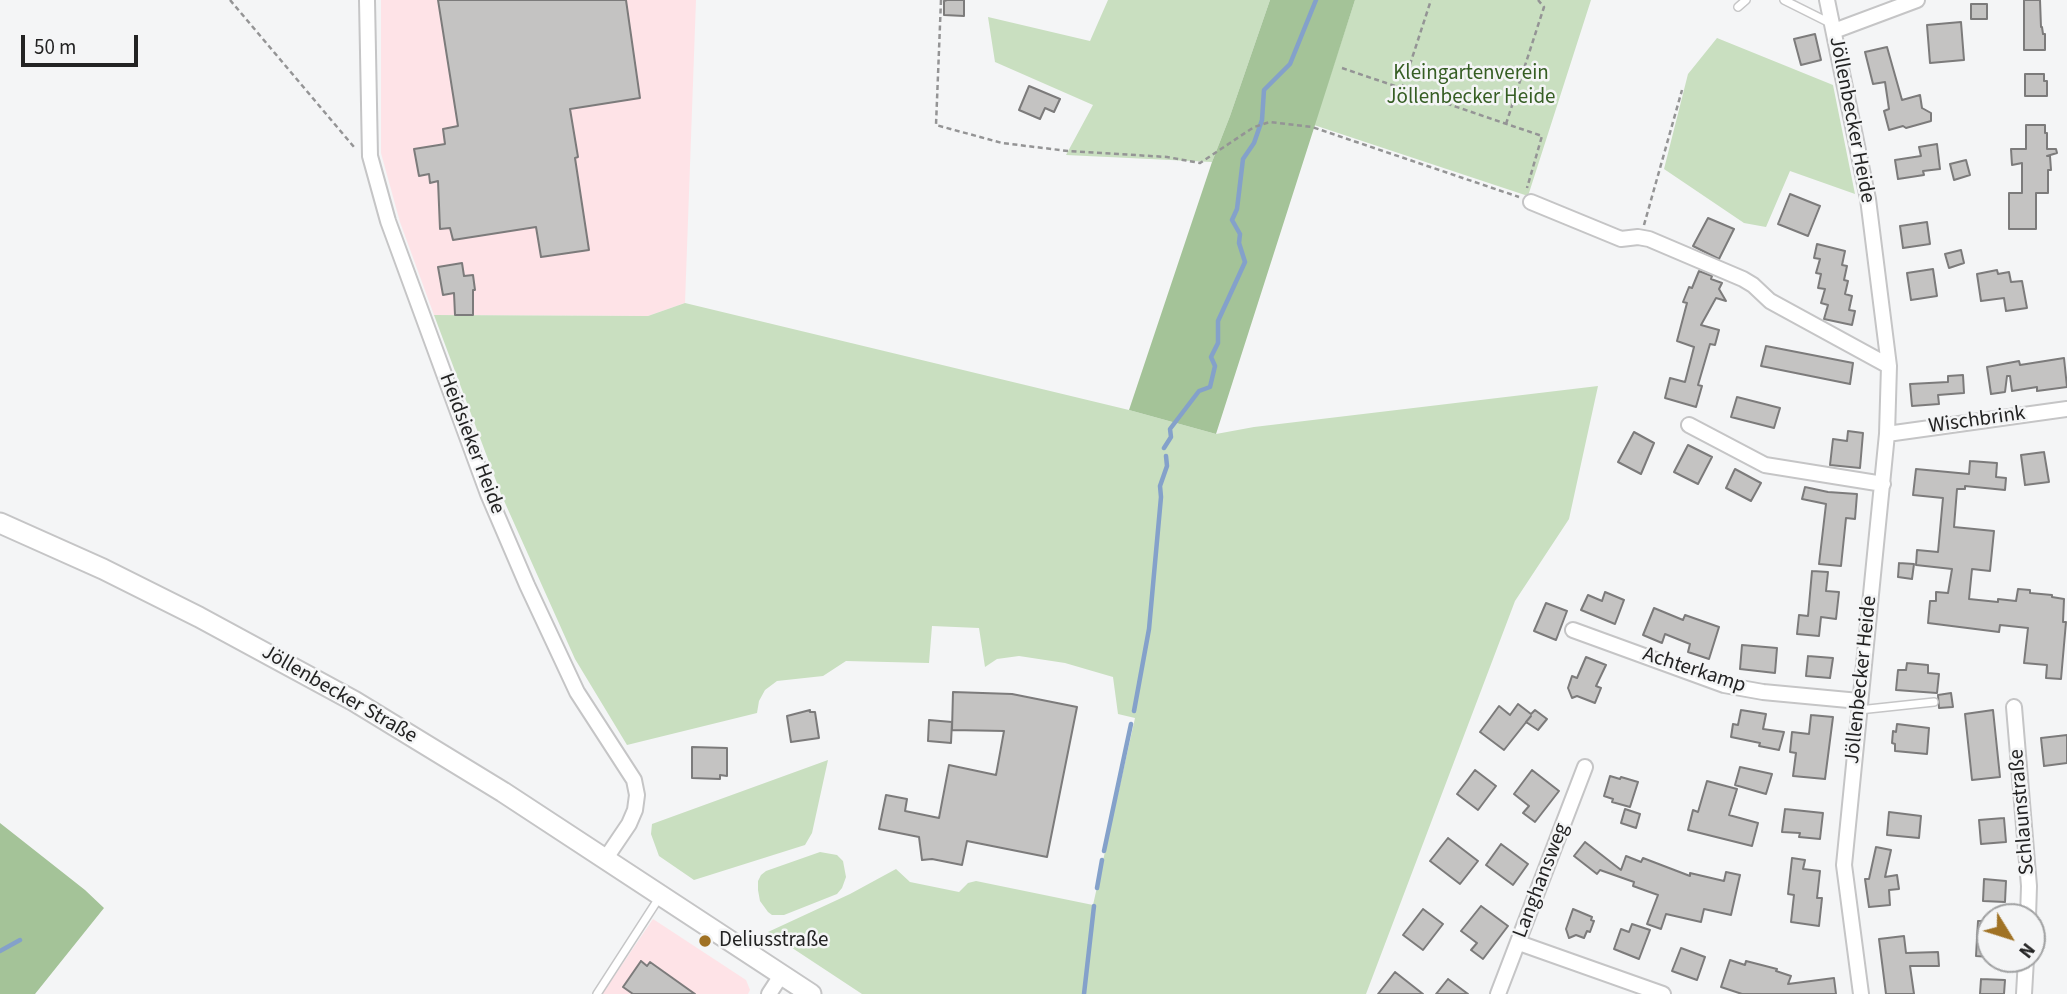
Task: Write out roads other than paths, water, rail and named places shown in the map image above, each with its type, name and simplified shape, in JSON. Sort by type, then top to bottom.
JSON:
[{"type":"main road","name":"Jöllenbecker Straße","points":[[0,523],[116,575],[297,669],[414,737],[662,895],[811,994]]},
{"type":"street","name":"Heidsieker Heide","points":[[367,0],[370,156],[388,221],[488,494],[577,692],[634,780],[637,795],[635,810],[606,859]]},
{"type":"street","name":"Jöllenbecker Heide","points":[[1827,0],[1868,199],[1889,366],[1883,484],[1844,865],[1861,994]]},
{"type":"street","points":[[1833,28],[1917,0]]},
{"type":"street","points":[[1531,201],[1620,239],[1640,237],[1744,279],[1770,301],[1889,366]]},
{"type":"street","name":"Wischbrink","points":[[1887,434],[2067,409]]},
{"type":"street","points":[[1689,425],[1765,465],[1883,484]]},
{"type":"street","name":"Achterkamp","points":[[1573,630],[1724,685],[1859,706]]},
{"type":"street","name":"Schlaunstraße","points":[[2014,707],[2028,903]]},
{"type":"street","name":"Langhansweg","points":[[1498,994],[1584,767]]},
{"type":"street","points":[[1519,943],[1663,994]]},
{"type":"street","points":[[2024,994],[2025,973]]},
{"type":"street","points":[[769,994],[782,974]]},
{"type":"lane","points":[[1738,8],[1746,0]]},
{"type":"lane","points":[[1784,0],[1833,28]]},
{"type":"lane","points":[[1859,706],[1934,702]]},
{"type":"lane","points":[[597,994],[662,895]]},
{"type":"waterway","points":[[1164,448],[1171,437],[1170,429],[1199,391],[1210,387],[1215,366],[1211,357],[1218,343],[1218,321],[1245,262],[1239,243],[1240,234],[1232,220],[1237,209],[1243,159],[1254,143],[1262,120],[1264,90],[1290,64],[1316,0]]},
{"type":"waterway","points":[[1134,711],[1149,629],[1160,486],[1167,466],[1166,456]]},
{"type":"waterway","points":[[1104,851],[1131,724]]},
{"type":"waterway","points":[[1097,888],[1102,860]]},
{"type":"waterway","points":[[1084,994],[1094,906]]},
{"type":"waterway","points":[[0,951],[20,940]]},
{"type":"place","name":"Deliusstraße","points":[[705,941]]},
{"type":"park label","name":"Kleingartenverein Jöllenbecker Heide","points":[[1471,86]]}]
